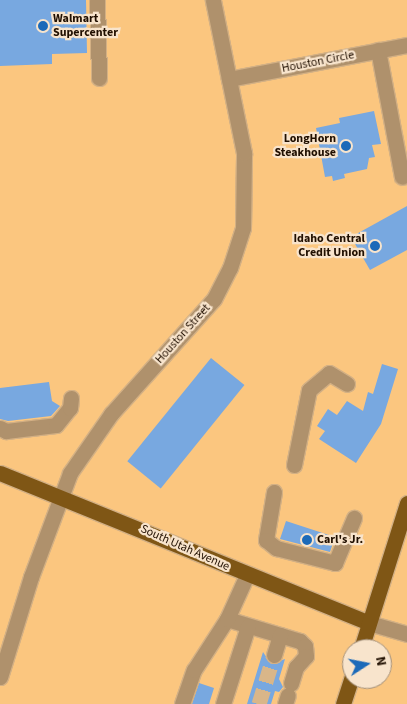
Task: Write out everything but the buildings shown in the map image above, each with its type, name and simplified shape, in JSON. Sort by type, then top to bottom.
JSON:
[{"type":"main road","name":"South Utah Avenue","points":[[0,473],[369,623]]},
{"type":"main road","points":[[364,639],[407,503]]},
{"type":"main road","points":[[343,704],[348,689]]},
{"type":"street","points":[[97,0],[99,78]]},
{"type":"street","name":"Houston Street","points":[[0,677],[60,496],[89,444],[111,414],[198,320],[214,299],[230,268],[243,228],[245,195],[244,153],[213,0]]},
{"type":"street","name":"Houston Circle","points":[[229,79],[407,45]]},
{"type":"street","points":[[378,50],[402,177]]},
{"type":"street","points":[[294,465],[309,390],[329,373],[347,384]]},
{"type":"street","points":[[0,428],[6,431],[56,425],[70,408],[71,398]]},
{"type":"street","points":[[274,492],[266,540],[276,548],[335,563],[354,518]]},
{"type":"street","points":[[182,704],[194,670],[227,619],[247,575]]},
{"type":"street","points":[[227,619],[280,635],[305,646],[306,656],[296,666],[288,694]]},
{"type":"street","points":[[369,623],[407,634]]},
{"type":"street","points":[[223,704],[248,626]]},
{"type":"street","points":[[274,655],[280,635]]},
{"type":"shaded area","points":[[0,0],[407,0],[407,704],[0,704]]},
{"type":"tunnel","points":[[259,704],[274,655]]},
{"type":"place","name":"Walmart Supercenter","points":[[43,26]]},
{"type":"place","name":"LongHorn Steakhouse","points":[[346,146]]},
{"type":"place","name":"Idaho Central Credit Union","points":[[375,246]]},
{"type":"place","name":"Carl's Jr.","points":[[307,540]]}]
